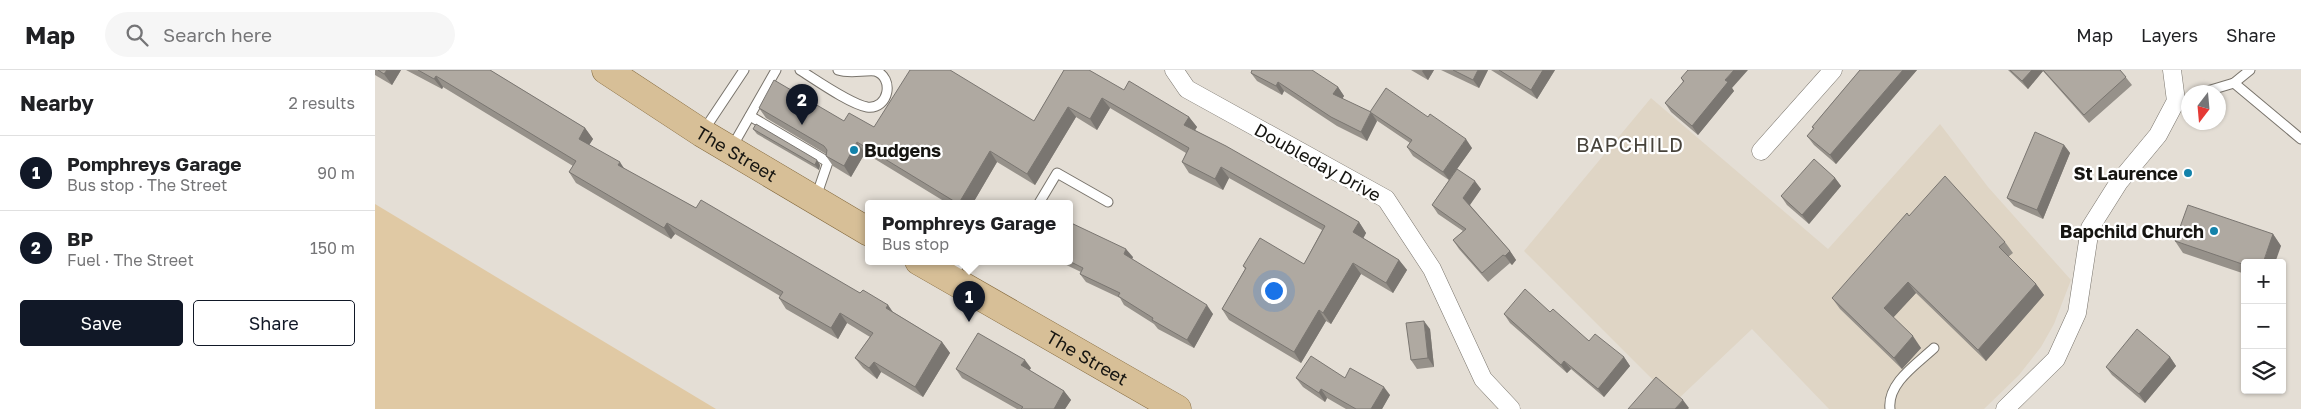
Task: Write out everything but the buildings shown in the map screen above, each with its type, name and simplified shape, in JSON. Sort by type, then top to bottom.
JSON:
[{"type":"main road","name":"The Street","points":[[606,70],[731,150],[865,230]]},
{"type":"main road","name":"The Street","points":[[935,265],[956,270],[1177,409]]},
{"type":"street","name":"Doubleday Drive","points":[[1174,70],[1187,89],[1386,199],[1432,269],[1483,379],[1511,409]]},
{"type":"street","points":[[1761,151],[1833,70]]},
{"type":"street","points":[[2172,70],[2181,96]]},
{"type":"street","points":[[2005,409],[2056,359],[2077,313],[2090,228],[2119,182],[2159,135],[2181,101]]},
{"type":"lane","points":[[702,132],[744,70]]},
{"type":"lane","points":[[731,150],[776,70]]},
{"type":"lane","points":[[800,70],[852,101],[868,107],[878,106],[885,99],[887,88],[883,76],[876,72],[848,73],[837,70]]},
{"type":"lane","points":[[2226,85],[2234,83],[2250,70]]},
{"type":"lane","points":[[2234,83],[2301,139]]},
{"type":"lane","points":[[750,116],[828,162],[815,200]]},
{"type":"lane","points":[[1041,200],[1057,173],[1108,202]]},
{"type":"lane","points":[[1890,409],[1889,401],[1892,391],[1901,379],[1934,348]]},
{"type":"shaded area","points":[[1651,98],[1828,249],[1940,124],[1988,187],[2071,280],[2054,324],[2041,347],[2019,375],[1984,409],[1829,409],[1752,329],[1675,402],[1524,251]]},
{"type":"shaded area","points":[[375,204],[716,409],[375,409]]},
{"type":"place","name":"BP","points":[[802,125]]},
{"type":"place","name":"Budgens","points":[[854,150]]},
{"type":"place","name":"St Laurence","points":[[2188,173]]},
{"type":"place","name":"Bapchild Church","points":[[2214,231]]},
{"type":"place","name":"Pomphreys Garage","points":[[969,322]]},
{"type":"district","name":"BAPCHILD","points":[[1630,144]]}]
